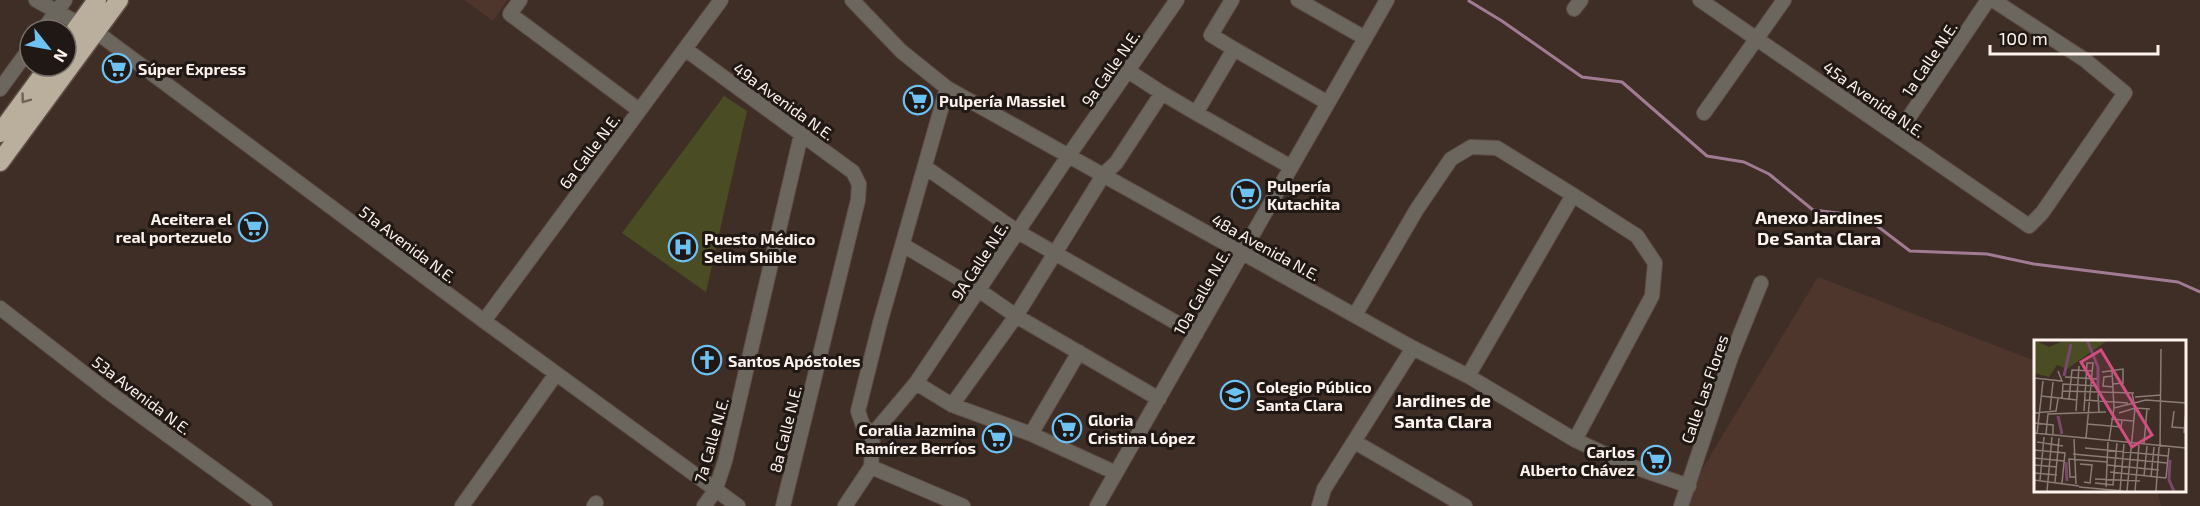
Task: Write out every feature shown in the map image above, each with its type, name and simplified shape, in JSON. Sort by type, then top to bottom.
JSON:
[{"type":"highway","points":[[0,173],[87,29],[97,0]]},
{"type":"highway","points":[[78,35],[119,0]]},
{"type":"highway","points":[[0,133],[40,78]]},
{"type":"highway","points":[[0,162],[26,127]]},
{"type":"street","name":"51a Avenida N.E.","points":[[36,0],[87,29],[738,506]]},
{"type":"street","points":[[52,18],[65,0]]},
{"type":"street","points":[[520,0],[510,14],[639,110]]},
{"type":"street","name":"6a Calle N.E.","points":[[484,321],[721,0]]},
{"type":"street","name":"48a Avenida N.E.","points":[[852,0],[901,51],[947,88],[1413,348],[1468,376],[1575,440],[1630,466],[1689,486]]},
{"type":"street","name":"9a Calle N.E.","points":[[1069,156],[1177,0]]},
{"type":"street","points":[[1232,0],[1211,35],[1328,103]]},
{"type":"street","points":[[1298,0],[1365,38]]},
{"type":"street","name":"10a Calle N.E.","points":[[1097,506],[1387,0]]},
{"type":"street","name":"45a Avenida N.E.","points":[[1700,0],[2029,226],[2042,213],[2125,93],[2085,60],[1993,0]]},
{"type":"street","points":[[1704,113],[1784,0]]},
{"type":"street","name":"1a Calle N.E.","points":[[1897,135],[1988,0]]},
{"type":"street","name":"49a Avenida N.E.","points":[[685,49],[853,172],[859,184]]},
{"type":"street","points":[[1196,113],[1234,49]]},
{"type":"street","points":[[0,89],[18,64]]},
{"type":"street","points":[[1128,71],[1291,167]]},
{"type":"street","points":[[873,434],[863,426],[858,411],[880,323],[947,88]]},
{"type":"street","points":[[952,405],[1016,316],[1104,174],[1116,163],[1162,93]]},
{"type":"street","name":"7a Calle N.E.","points":[[704,506],[715,491],[725,461],[801,135]]},
{"type":"street","points":[[1355,315],[1417,209],[1451,159],[1471,147],[1497,148],[1636,236],[1655,263],[1652,296],[1575,440]]},
{"type":"street","name":"9A Calle N.E.","points":[[916,383],[1069,156]]},
{"type":"street","points":[[924,167],[1018,232],[1196,334]]},
{"type":"street","name":"8a Calle N.E.","points":[[783,506],[858,200],[859,184]]},
{"type":"street","points":[[1468,376],[1574,195]]},
{"type":"street","points":[[903,245],[980,291],[1016,316],[1159,399]]},
{"type":"street","name":"Calle Las Flores","points":[[1681,506],[1731,357],[1761,283]]},
{"type":"street","name":"53a Avenida N.E.","points":[[0,308],[107,391],[265,506]]},
{"type":"street","points":[[1319,506],[1324,489],[1413,348]]},
{"type":"street","points":[[1030,434],[1079,352]]},
{"type":"street","points":[[462,506],[556,374]]},
{"type":"street","points":[[845,506],[871,467],[873,434],[916,383],[952,405],[1030,434],[1116,473]]},
{"type":"street","points":[[1355,442],[1465,506]]},
{"type":"street","points":[[871,467],[963,506]]},
{"type":"shaded area","points":[[464,0],[507,0],[493,21]]},
{"type":"shaded area","points":[[1818,277],[2034,361],[2034,491],[2157,491],[2161,506],[1685,506],[1701,471]]},
{"type":"green space","points":[[724,96],[747,111],[706,292],[622,233]]},
{"type":"waterway","points":[[1469,1],[1502,21],[1582,77],[1622,82],[1707,156],[1744,162],[1769,174],[1813,210],[1864,216],[1910,251],[1987,254],[2034,264],[2178,282],[2200,292]]},
{"type":"place","name":"Súper Express","points":[[117,68]]},
{"type":"place","name":"Pulpería Massiel","points":[[918,100]]},
{"type":"place","name":"Pulpería Kutachita","points":[[1246,194]]},
{"type":"place","name":"Aceitera el real portezuelo","points":[[253,227]]},
{"type":"place","name":"Puesto Médico Selim Shible","points":[[683,247]]},
{"type":"place","name":"Santos Apóstoles","points":[[707,360]]},
{"type":"place","name":"Colegio Público Santa Clara","points":[[1235,395]]},
{"type":"place","name":"Gloria Cristina López","points":[[1067,428]]},
{"type":"place","name":"Coralia Jazmina Ramírez Berríos","points":[[997,438]]},
{"type":"place","name":"Carlos Alberto Chávez","points":[[1656,460]]},
{"type":"district","name":"Anexo Jardines De Santa Clara","points":[[1819,227]]},
{"type":"district","name":"Jardines de Santa Clara","points":[[1443,410]]}]
